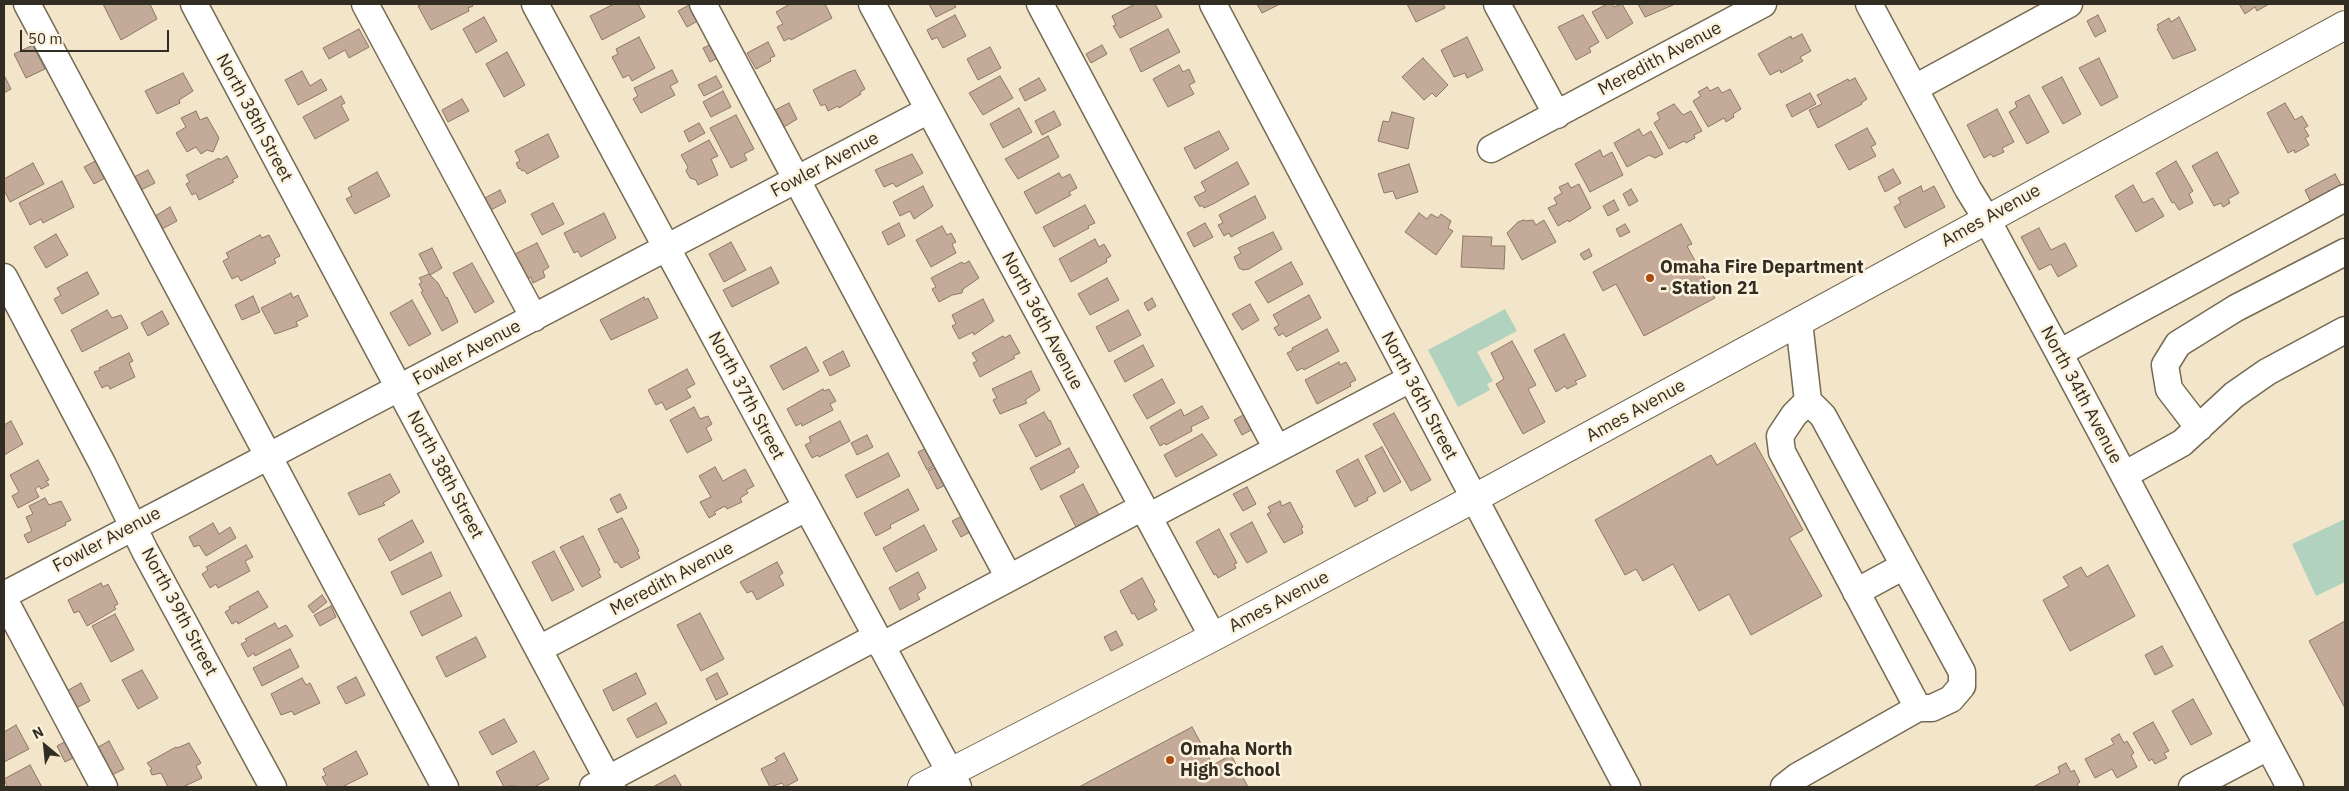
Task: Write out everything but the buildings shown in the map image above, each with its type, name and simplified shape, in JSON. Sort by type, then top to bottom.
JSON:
[{"type":"main road","name":"Ames Avenue","points":[[922,787],[954,780],[1213,637],[1473,499],[1800,322],[1986,218],[2345,25]]},
{"type":"street","points":[[27,4],[445,787]]},
{"type":"street","name":"North 38th Street","points":[[194,4],[538,649],[604,785]]},
{"type":"street","points":[[365,4],[534,318]]},
{"type":"street","name":"North 37th Street","points":[[535,4],[954,780]]},
{"type":"street","points":[[703,4],[1009,578]]},
{"type":"street","name":"North 36th Avenue","points":[[872,4],[1213,637]]},
{"type":"street","points":[[1040,4],[1277,449]]},
{"type":"street","name":"North 36th Street","points":[[1213,4],[1473,499],[1627,787]]},
{"type":"street","points":[[1498,4],[1557,115]]},
{"type":"street","name":"Meredith Avenue","points":[[1490,149],[1763,4]]},
{"type":"street","name":"North 34th Avenue","points":[[1869,4],[1968,189],[1986,218],[2059,353],[2290,787]]},
{"type":"street","points":[[1915,88],[2069,4]]},
{"type":"street","name":"Fowler Avenue","points":[[4,595],[929,110]]},
{"type":"street","points":[[2059,353],[2345,198]]},
{"type":"street","points":[[2199,428],[2168,389],[2165,365],[2178,344],[2236,308],[2345,252]]},
{"type":"street","name":"North 39th Street","points":[[4,277],[273,787]]},
{"type":"street","points":[[1784,787],[1798,776],[1918,708],[1932,708],[1951,699],[1962,686],[1962,672],[1823,416],[1808,401],[1800,322]]},
{"type":"street","points":[[2124,475],[2160,457],[2182,443],[2234,395],[2267,372],[2345,330]]},
{"type":"street","points":[[604,785],[878,641],[1277,449],[1410,379]]},
{"type":"street","points":[[1808,401],[1794,415],[1780,436],[1782,452],[1918,708]]},
{"type":"street","name":"Meredith Avenue","points":[[538,649],[806,508]]},
{"type":"street","points":[[1856,592],[1904,566]]},
{"type":"street","points":[[4,599],[104,787]]},
{"type":"street","points":[[2192,787],[2268,747]]},
{"type":"green space","points":[[1505,309],[1517,331],[1477,352],[1493,381],[1487,384],[1490,390],[1458,407],[1428,350]]},
{"type":"green space","points":[[2345,519],[2345,582],[2316,596],[2292,544]]},
{"type":"place","name":"Omaha Fire Department - Station 21","points":[[1650,278]]},
{"type":"place","name":"Omaha North High School","points":[[1170,760]]}]
